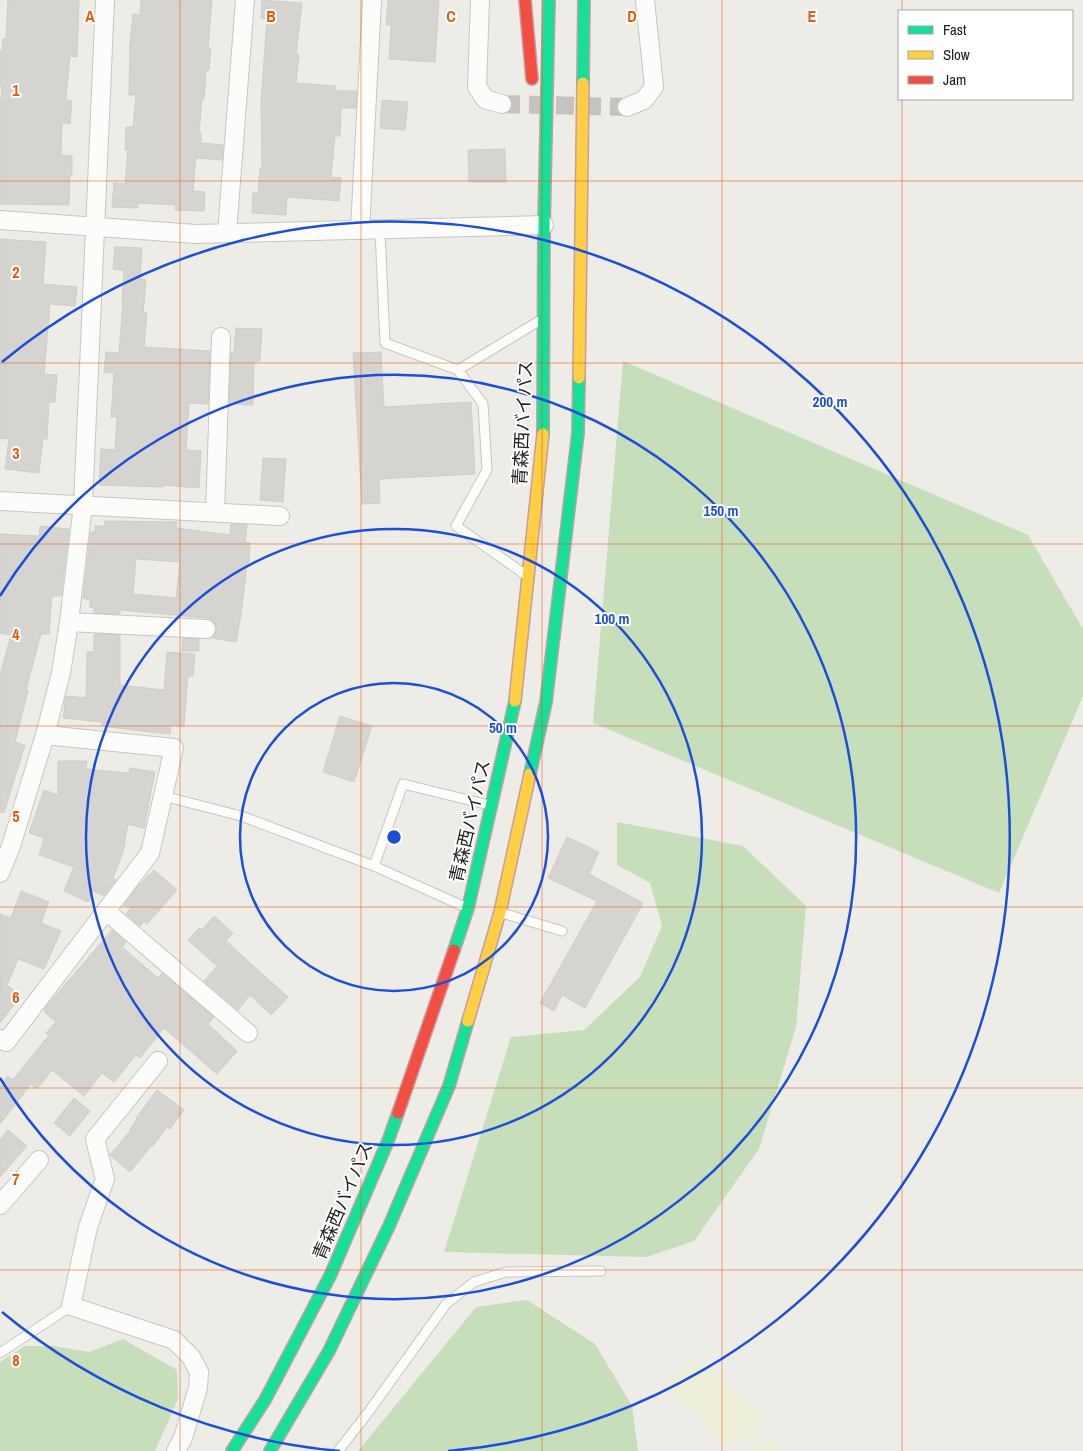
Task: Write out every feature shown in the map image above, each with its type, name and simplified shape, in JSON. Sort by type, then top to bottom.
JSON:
[{"type":"highway","points":[[525,0],[533,88]]},
{"type":"highway","name":"青森西バイパス","points":[[232,1451],[265,1400],[330,1276],[388,1142],[468,908],[517,692],[543,436],[544,225],[549,0]]},
{"type":"highway","points":[[270,1451],[328,1351],[389,1226],[445,1094],[500,912],[546,702],[578,433],[584,0]]},
{"type":"highway","points":[[535,117],[544,225]]},
{"type":"street","points":[[0,873],[11,846],[45,735],[61,673],[69,622],[83,505],[105,0]]},
{"type":"street","points":[[227,233],[245,0]]},
{"type":"street","points":[[360,230],[372,0]]},
{"type":"street","points":[[480,0],[478,86],[485,98],[502,104]]},
{"type":"street","points":[[627,107],[644,100],[654,87],[645,0]]},
{"type":"street","points":[[0,220],[196,234],[544,225]]},
{"type":"street","points":[[215,512],[220,337]]},
{"type":"street","points":[[0,501],[280,516]]},
{"type":"street","points":[[69,622],[206,629]]},
{"type":"street","points":[[0,1039],[6,1042],[150,853],[174,748],[45,735]]},
{"type":"street","points":[[106,912],[248,1033]]},
{"type":"street","points":[[158,1061],[95,1139],[105,1179],[88,1227],[71,1306],[174,1340],[191,1357],[199,1372],[198,1388],[183,1438],[176,1451]]},
{"type":"street","points":[[0,1205],[39,1160]]},
{"type":"lane","points":[[380,230],[385,343],[458,370],[483,404],[487,470],[456,526],[528,577]]},
{"type":"lane","points":[[458,370],[544,318]]},
{"type":"lane","points":[[374,866],[403,784],[491,805]]},
{"type":"lane","points":[[163,796],[241,816],[374,866],[468,908]]},
{"type":"lane","points":[[500,912],[562,932]]},
{"type":"lane","points":[[338,1451],[446,1304],[474,1282],[506,1272],[601,1271]]},
{"type":"lane","points":[[0,1353],[71,1306]]},
{"type":"green space","points":[[623,361],[1028,535],[1083,629],[1083,696],[999,893],[593,723]]},
{"type":"green space","points":[[617,822],[743,846],[806,906],[796,1027],[759,1149],[694,1241],[646,1257],[444,1252],[511,1037],[584,1030],[640,977],[662,926],[650,883],[617,865]]},
{"type":"green space","points":[[527,1300],[595,1344],[632,1406],[638,1451],[358,1451],[476,1307]]},
{"type":"green space","points":[[123,1339],[177,1370],[178,1399],[155,1451],[0,1451],[0,1362],[25,1346],[53,1346],[89,1352]]},
{"type":"green space","points":[[691,1357],[764,1417],[756,1434],[727,1444],[665,1385]]},
{"type":"green space","points":[[770,1439],[776,1451],[748,1451]]},
{"type":"building","points":[[8,0],[79,0],[77,57],[70,56],[66,100],[72,101],[70,124],[62,123],[61,155],[72,156],[69,205],[0,204],[0,111],[2,86],[0,86],[0,51],[2,51],[3,39],[6,39]]},
{"type":"building","points":[[141,0],[212,0],[208,48],[211,49],[209,70],[206,70],[199,133],[201,133],[201,143],[223,145],[222,160],[196,158],[193,191],[205,192],[204,211],[175,210],[176,205],[138,203],[138,208],[112,207],[114,183],[125,184],[128,150],[125,150],[126,127],[133,127],[136,95],[129,95],[130,43],[133,14],[140,15]]},
{"type":"building","points":[[262,0],[302,3],[296,54],[299,55],[296,83],[336,86],[336,91],[357,91],[356,108],[341,108],[340,136],[335,136],[331,177],[341,178],[339,201],[287,197],[286,215],[252,213],[253,193],[258,193],[260,168],[262,168],[261,103],[267,19],[261,18]]},
{"type":"building","points":[[388,0],[439,0],[435,62],[389,59],[391,25],[386,25]]},
{"type":"building","points":[[382,100],[408,102],[405,130],[380,128]]},
{"type":"building","points":[[505,149],[506,182],[469,182],[468,150]]},
{"type":"building","points":[[0,239],[46,242],[43,284],[77,287],[75,306],[50,304],[44,374],[57,375],[55,402],[49,402],[47,439],[43,439],[39,473],[5,469],[9,439],[0,438]]},
{"type":"building","points":[[115,247],[142,248],[140,279],[146,280],[143,313],[147,313],[144,347],[210,351],[208,404],[189,403],[186,450],[201,451],[199,488],[163,485],[163,487],[99,485],[101,449],[115,450],[117,417],[111,417],[114,373],[104,372],[106,352],[119,353],[124,270],[113,269]]},
{"type":"building","points":[[236,328],[262,329],[260,361],[254,361],[253,405],[229,404],[231,352],[234,352]]},
{"type":"building","points":[[381,352],[384,407],[471,402],[475,474],[379,479],[380,503],[362,504],[353,353]]},
{"type":"building","points":[[263,458],[286,459],[283,502],[260,500]]},
{"type":"building","points":[[105,521],[177,522],[176,528],[230,535],[231,524],[247,525],[245,542],[250,543],[249,563],[247,563],[236,642],[212,638],[217,630],[216,625],[207,618],[120,610],[120,614],[94,613],[94,608],[90,607],[90,600],[83,598],[91,532],[95,532],[95,526],[105,526]],"holes":[[[136,559],[180,562],[176,598],[133,594]]]},
{"type":"building","points":[[40,526],[69,529],[61,596],[52,596],[49,634],[41,634],[26,690],[28,691],[15,742],[25,745],[4,813],[0,812],[0,675],[11,635],[0,633],[0,534],[39,536]]},
{"type":"building","points":[[94,634],[120,635],[120,685],[164,690],[167,652],[195,654],[193,676],[188,676],[184,726],[171,725],[170,734],[102,726],[102,722],[63,718],[66,696],[86,698],[87,652],[94,652]]},
{"type":"building","points":[[183,638],[199,639],[199,651],[182,651]]},
{"type":"building","points":[[340,716],[372,726],[354,782],[323,772]]},
{"type":"building","points":[[58,761],[87,761],[86,769],[129,773],[130,768],[155,772],[144,828],[128,824],[123,852],[113,878],[116,880],[104,896],[93,891],[88,902],[64,891],[74,867],[39,855],[44,838],[29,833],[44,790],[58,795]]},
{"type":"building","points":[[567,837],[599,852],[589,874],[643,903],[585,1008],[562,995],[554,1011],[540,1003],[597,901],[548,878]]},
{"type":"building","points":[[154,870],[177,890],[147,924],[144,921],[140,926],[126,914],[131,908],[124,905],[136,888]]},
{"type":"building","points":[[21,891],[49,902],[41,923],[61,931],[44,969],[18,959],[7,985],[21,996],[0,1023],[0,914],[11,918]]},
{"type":"building","points":[[214,916],[233,933],[226,941],[288,997],[271,1015],[250,995],[238,1010],[204,981],[217,966],[188,940],[199,928],[202,930]]},
{"type":"building","points":[[112,930],[126,942],[122,947],[158,978],[162,973],[214,1017],[208,1024],[237,1051],[217,1074],[164,1028],[140,1058],[136,1055],[114,1082],[102,1073],[84,1096],[52,1070],[37,1089],[31,1084],[0,1124],[0,1086],[8,1076],[13,1080],[49,1035],[46,1033],[56,1022],[45,1013],[45,1008]]},
{"type":"building","points":[[157,1090],[184,1110],[170,1129],[167,1127],[130,1172],[110,1155],[131,1130],[136,1118]]},
{"type":"building","points":[[74,1098],[90,1111],[70,1136],[54,1123]]},
{"type":"building","points":[[8,1130],[27,1146],[0,1177],[0,1140]]},
{"type":"tunnel","points":[[502,104],[627,107]]},
{"type":"traffic: fast","points":[[543,434],[544,225],[549,0]]},
{"type":"traffic: fast","points":[[583,83],[584,0]]},
{"type":"traffic: fast","points":[[530,774],[546,702],[578,433],[579,378]]},
{"type":"traffic: fast","points":[[454,950],[468,908],[515,701]]},
{"type":"traffic: fast","points":[[270,1451],[329,1351],[389,1226],[449,1086],[468,1021]]},
{"type":"traffic: fast","points":[[232,1451],[265,1400],[330,1276],[388,1141],[398,1113]]},
{"type":"traffic: slow","points":[[579,378],[583,83]]},
{"type":"traffic: slow","points":[[515,701],[543,434]]},
{"type":"traffic: slow","points":[[468,1021],[500,912],[530,774]]},
{"type":"traffic: jam","points":[[525,0],[532,79]]},
{"type":"traffic: jam","points":[[398,1113],[454,950]]}]
